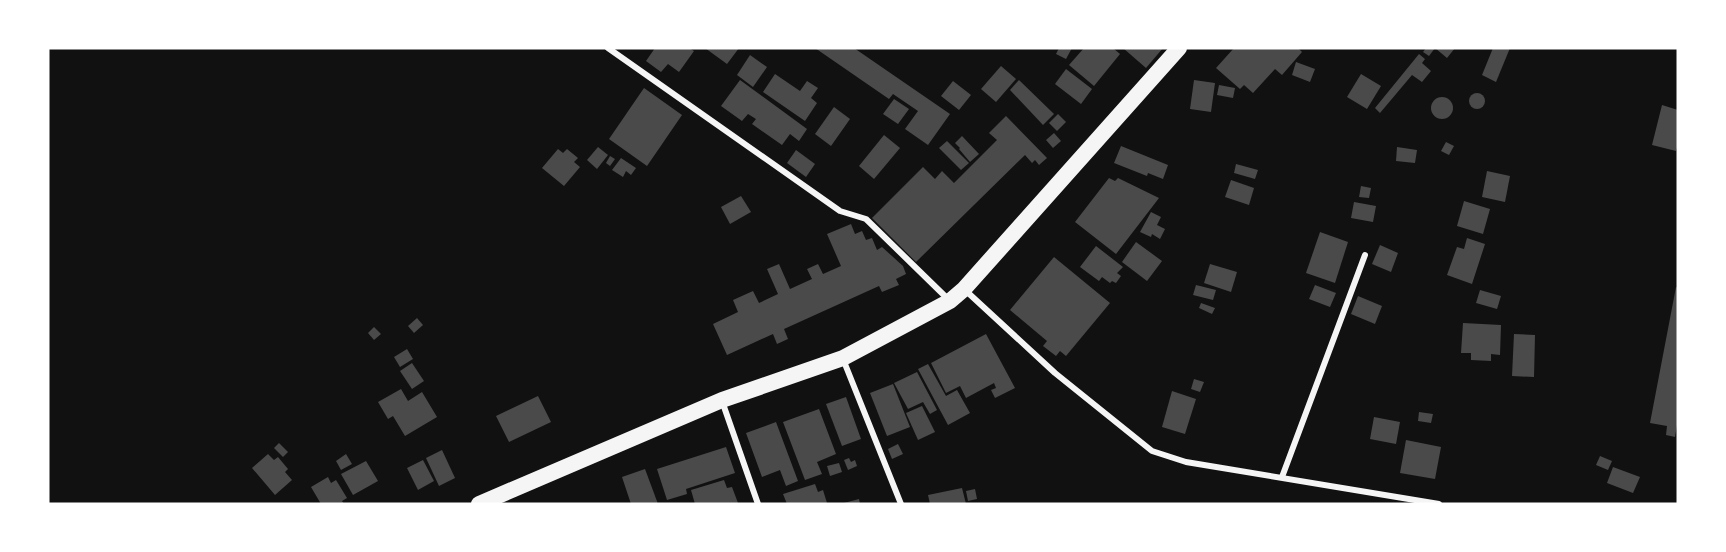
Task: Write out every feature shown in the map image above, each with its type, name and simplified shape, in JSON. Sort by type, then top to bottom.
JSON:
[{"type":"highway","points":[[479,504],[722,400],[843,358],[950,301],[964,289],[1179,48]]},
{"type":"street","points":[[608,48],[840,211],[866,219],[950,301]]},
{"type":"street","points":[[1282,477],[1365,255]]},
{"type":"street","points":[[964,289],[1055,373],[1152,451],[1186,462],[1439,504]]},
{"type":"street","points":[[843,358],[901,504]]},
{"type":"street","points":[[722,400],[758,504]]},
{"type":"building","points":[[655,48],[689,48],[694,51],[679,72],[668,64],[661,72],[646,61]]},
{"type":"building","points":[[705,48],[739,48],[727,64]]},
{"type":"building","points":[[815,48],[854,48],[950,114],[928,145],[905,129],[918,111],[893,94],[889,99]]},
{"type":"building","points":[[1059,48],[1072,48],[1066,59],[1056,54]]},
{"type":"building","points":[[1084,48],[1113,48],[1120,54],[1094,86],[1069,65]]},
{"type":"building","points":[[1123,48],[1163,48],[1146,68]]},
{"type":"building","points":[[1234,48],[1298,48],[1302,52],[1282,75],[1275,69],[1253,93],[1244,85],[1240,89],[1216,68]]},
{"type":"building","points":[[1426,48],[1435,48],[1429,56],[1423,52]]},
{"type":"building","points":[[1435,48],[1455,48],[1447,58]]},
{"type":"building","points":[[1493,48],[1510,48],[1496,82],[1482,75]]},
{"type":"building","points":[[1419,54],[1425,59],[1422,63],[1431,71],[1422,82],[1412,75],[1380,113],[1375,108]]},
{"type":"building","points":[[750,55],[767,67],[753,87],[737,75]]},
{"type":"building","points":[[1296,62],[1315,69],[1310,82],[1292,75]]},
{"type":"building","points":[[1001,66],[1016,79],[996,102],[981,89]]},
{"type":"building","points":[[1066,69],[1092,89],[1081,104],[1055,84]]},
{"type":"building","points":[[775,74],[800,91],[807,81],[818,88],[811,98],[817,103],[805,121],[763,92]]},
{"type":"building","points":[[1361,74],[1381,86],[1367,109],[1347,97]]},
{"type":"building","points":[[740,80],[807,129],[799,141],[790,134],[782,145],[752,124],[756,119],[748,114],[742,121],[721,106]]},
{"type":"building","points":[[1019,80],[1054,114],[1043,125],[1010,90]]},
{"type":"building","points":[[1194,80],[1215,83],[1211,112],[1190,109]]},
{"type":"building","points":[[953,81],[971,95],[959,110],[941,96]]},
{"type":"building","points":[[1219,85],[1235,88],[1233,98],[1217,95]]},
{"type":"building","points":[[644,88],[682,115],[647,166],[609,139]]},
{"type":"building","points":[[1477,93],[1483,95],[1485,101],[1483,107],[1477,109],[1471,107],[1469,101],[1471,95]]},
{"type":"building","points":[[1442,97],[1450,100],[1453,108],[1450,116],[1442,119],[1434,116],[1431,108],[1434,100]]},
{"type":"building","points":[[894,99],[909,109],[898,124],[883,114]]},
{"type":"building","points":[[1662,105],[1678,110],[1676,151],[1652,145]]},
{"type":"building","points":[[834,107],[850,119],[831,146],[815,134]]},
{"type":"building","points":[[1058,114],[1066,122],[1057,131],[1049,123]]},
{"type":"building","points":[[1006,116],[1047,158],[1039,165],[1035,160],[1032,163],[1025,155],[916,262],[872,218],[923,167],[935,179],[942,171],[954,183],[997,140],[989,133]]},
{"type":"building","points":[[1054,133],[1061,141],[1053,148],[1046,140]]},
{"type":"building","points":[[884,135],[900,148],[874,179],[859,166]]},
{"type":"building","points":[[962,136],[979,154],[970,162],[955,143]]},
{"type":"building","points":[[947,141],[969,163],[961,170],[939,148]]},
{"type":"building","points":[[1446,142],[1454,146],[1449,155],[1441,151]]},
{"type":"building","points":[[1121,146],[1168,165],[1163,179],[1148,173],[1147,176],[1114,163]]},
{"type":"building","points":[[598,147],[608,155],[597,169],[587,160]]},
{"type":"building","points":[[1397,147],[1417,150],[1415,163],[1396,161]]},
{"type":"building","points":[[558,149],[563,153],[567,149],[578,158],[574,162],[580,167],[564,186],[542,168]]},
{"type":"building","points":[[796,150],[815,164],[806,177],[787,163]]},
{"type":"building","points":[[610,156],[615,159],[610,166],[606,163]]},
{"type":"building","points":[[621,158],[636,168],[631,175],[626,171],[623,177],[612,170]]},
{"type":"building","points":[[1236,164],[1258,170],[1255,179],[1234,173]]},
{"type":"building","points":[[1487,171],[1510,176],[1505,202],[1482,197]]},
{"type":"building","points":[[1109,178],[1115,181],[1118,178],[1159,198],[1116,254],[1075,222]]},
{"type":"building","points":[[1231,180],[1254,188],[1249,205],[1225,197]]},
{"type":"building","points":[[1361,186],[1371,188],[1369,198],[1359,197]]},
{"type":"building","points":[[741,196],[751,212],[730,224],[721,207]]},
{"type":"building","points":[[1464,201],[1490,209],[1483,234],[1457,226]]},
{"type":"building","points":[[1354,202],[1376,206],[1373,222],[1351,218]]},
{"type":"building","points":[[1151,212],[1161,217],[1157,225],[1165,229],[1160,239],[1152,234],[1151,237],[1140,232]]},
{"type":"building","points":[[851,224],[855,234],[862,231],[866,240],[872,238],[877,250],[882,247],[903,266],[906,274],[896,279],[899,285],[882,292],[879,286],[784,329],[788,339],[777,344],[773,334],[727,355],[713,324],[738,312],[733,300],[753,291],[759,303],[778,294],[767,269],[779,264],[790,289],[812,279],[807,269],[818,264],[823,274],[841,266],[827,234]]},
{"type":"building","points":[[1320,232],[1348,242],[1335,283],[1306,273]]},
{"type":"building","points":[[1467,238],[1485,244],[1472,284],[1447,275],[1457,247],[1464,249]]},
{"type":"building","points":[[1136,242],[1162,261],[1147,281],[1122,262]]},
{"type":"building","points":[[1380,245],[1398,253],[1391,272],[1372,264]]},
{"type":"building","points":[[1096,246],[1123,267],[1117,273],[1121,276],[1116,283],[1112,281],[1110,283],[1102,277],[1099,281],[1080,267]]},
{"type":"building","points":[[1054,257],[1110,303],[1066,356],[1060,351],[1056,356],[1043,346],[1047,341],[1010,310]]},
{"type":"building","points":[[1210,264],[1237,272],[1231,292],[1204,283]]},
{"type":"building","points":[[1196,285],[1216,290],[1213,300],[1193,295]]},
{"type":"building","points":[[1315,285],[1336,293],[1330,307],[1309,299]]},
{"type":"building","points":[[1676,287],[1678,288],[1678,419],[1675,437],[1666,435],[1667,426],[1650,423]]},
{"type":"building","points":[[1480,290],[1501,296],[1497,309],[1476,303]]},
{"type":"building","points":[[1358,296],[1382,306],[1375,324],[1351,314]]},
{"type":"building","points":[[1201,303],[1215,308],[1212,314],[1199,308]]},
{"type":"building","points":[[417,318],[423,325],[414,333],[408,326]]},
{"type":"building","points":[[1463,323],[1501,325],[1500,355],[1491,354],[1491,361],[1471,360],[1471,353],[1461,353]]},
{"type":"building","points":[[374,327],[381,334],[374,340],[368,333]]},
{"type":"building","points":[[986,334],[1015,388],[995,398],[991,390],[996,388],[994,383],[966,398],[960,386],[946,393],[931,363]]},
{"type":"building","points":[[1514,334],[1535,335],[1534,377],[1512,376]]},
{"type":"building","points":[[407,349],[413,359],[400,367],[394,357]]},
{"type":"building","points":[[412,363],[424,381],[412,389],[400,371]]},
{"type":"building","points":[[928,364],[946,396],[957,390],[970,413],[948,425],[918,369]]},
{"type":"building","points":[[917,372],[937,410],[930,414],[923,402],[908,409],[894,383]]},
{"type":"building","points":[[1194,379],[1204,382],[1200,392],[1191,389]]},
{"type":"building","points":[[893,384],[910,427],[887,436],[870,393]]},
{"type":"building","points":[[401,389],[408,401],[422,392],[437,417],[405,436],[393,416],[388,419],[378,402]]},
{"type":"building","points":[[1172,391],[1196,399],[1185,434],[1162,427]]},
{"type":"building","points":[[538,396],[551,422],[509,442],[496,416]]},
{"type":"building","points":[[846,397],[861,439],[842,446],[826,404]]},
{"type":"building","points":[[922,406],[935,432],[918,440],[906,413]]},
{"type":"building","points":[[819,409],[836,454],[817,462],[822,474],[805,480],[783,422]]},
{"type":"building","points":[[1419,412],[1433,414],[1431,423],[1418,421]]},
{"type":"building","points":[[1374,417],[1400,422],[1396,444],[1370,439]]},
{"type":"building","points":[[776,422],[798,481],[786,486],[780,470],[762,477],[746,433]]},
{"type":"building","points":[[1406,440],[1441,447],[1435,479],[1400,473]]},
{"type":"building","points":[[279,443],[288,452],[283,457],[274,448]]},
{"type":"building","points":[[898,444],[903,454],[892,459],[888,449]]},
{"type":"building","points":[[726,447],[735,473],[686,489],[687,494],[667,500],[657,469]]},
{"type":"building","points":[[442,450],[455,478],[439,486],[426,458]]},
{"type":"building","points":[[268,454],[274,460],[278,457],[288,469],[285,472],[292,480],[275,495],[252,468]]},
{"type":"building","points":[[346,454],[352,464],[341,470],[336,461]]},
{"type":"building","points":[[1600,456],[1612,461],[1608,470],[1596,465]]},
{"type":"building","points":[[849,458],[851,462],[855,460],[857,466],[848,470],[844,460]]},
{"type":"building","points":[[423,460],[434,481],[418,490],[407,468]]},
{"type":"building","points":[[366,461],[378,481],[353,495],[341,474]]},
{"type":"building","points":[[839,463],[842,472],[830,476],[827,466]]},
{"type":"building","points":[[1613,467],[1640,477],[1633,493],[1607,483]]},
{"type":"building","points":[[645,469],[658,504],[631,504],[622,477]]},
{"type":"building","points":[[328,477],[331,483],[336,480],[347,498],[342,501],[344,504],[321,504],[311,487]]},
{"type":"building","points":[[724,480],[727,488],[732,487],[738,503],[695,504],[691,490]]},
{"type":"building","points":[[815,484],[818,492],[823,490],[827,503],[787,504],[783,494]]},
{"type":"building","points":[[962,488],[966,504],[930,504],[928,495]]},
{"type":"building","points":[[975,489],[977,499],[968,501],[966,491]]},
{"type":"building","points":[[859,499],[860,504],[844,504],[844,503]]}]
